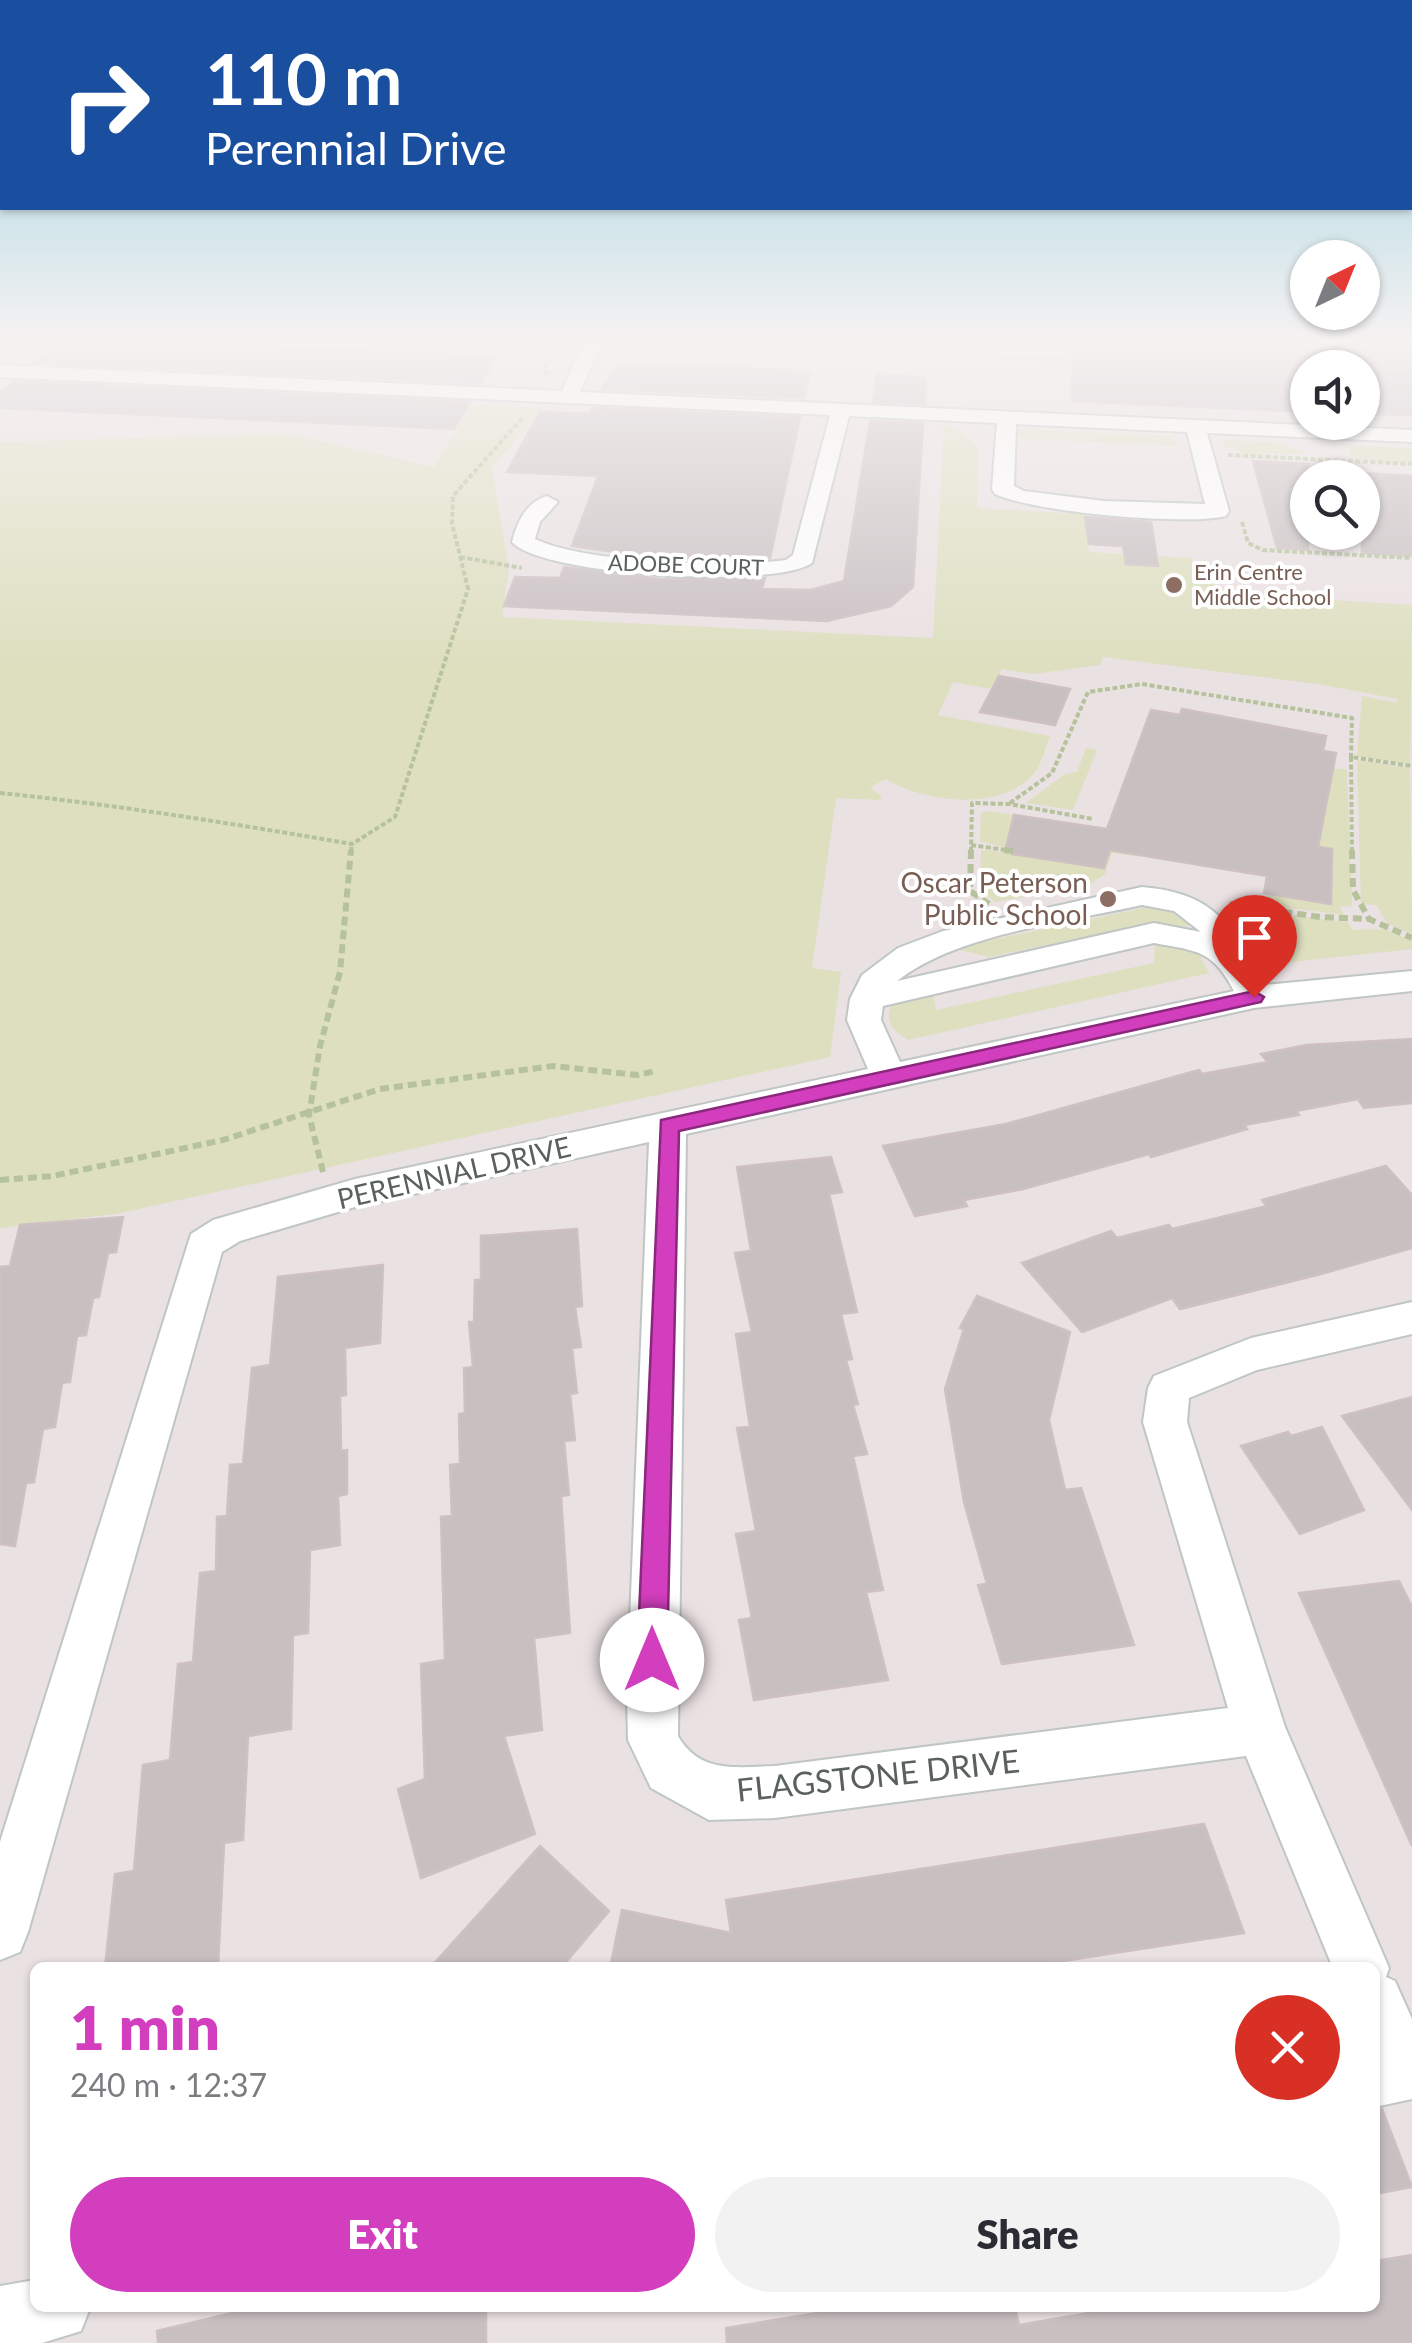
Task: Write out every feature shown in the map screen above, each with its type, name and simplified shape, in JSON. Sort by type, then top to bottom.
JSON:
[{"type":"street","name":"ADOBE COURT","points":[[547,502],[529,520],[524,542],[546,555],[583,561],[792,566],[804,558],[831,449]]},
{"type":"street","points":[[1005,449],[1003,489],[1011,496],[1058,503],[1218,511],[1201,449]]},
{"type":"street","points":[[890,1078],[864,1020],[867,999],[976,971],[1154,933],[1195,940],[1231,956],[1254,997]]},
{"type":"street","name":"PERENNIAL DRIVE","points":[[3,1913],[204,1244],[228,1230],[332,1199],[1254,997],[1412,981]]},
{"type":"street","name":"FLAGSTONE DRIVE","points":[[668,1125],[652,1696],[654,1740],[670,1770],[709,1794],[775,1792],[1260,1729]]},
{"type":"street","points":[[1358,1962],[1260,1729],[1165,1422],[1170,1388],[1251,1355],[1412,1318]]},
{"type":"street","points":[[1380,2026],[1390,2075]]},
{"type":"street","points":[[0,2318],[35,2312]]},
{"type":"path","points":[[0,793],[122,806],[199,822],[352,844],[394,817],[468,589],[452,524],[453,496],[493,449]]},
{"type":"path","points":[[1226,455],[1412,464]]},
{"type":"path","points":[[1242,521],[1248,543],[1263,550],[1412,558]]},
{"type":"path","points":[[1009,804],[1052,773],[1088,692],[1142,684],[1352,718],[1353,890],[1369,919]]},
{"type":"path","points":[[1351,758],[1412,766]]},
{"type":"path","points":[[1000,906],[981,901],[970,891],[972,803],[1009,804],[1093,819]]},
{"type":"path","points":[[332,1199],[309,1115],[320,1046],[340,972],[352,844]]},
{"type":"path","points":[[971,845],[1012,851]]},
{"type":"path","points":[[1221,897],[1232,904],[1320,917],[1369,919],[1412,938]]},
{"type":"path","points":[[1232,904],[1233,915]]},
{"type":"path","points":[[0,1180],[53,1176],[222,1140],[380,1089],[553,1066],[638,1076],[654,1071]]},
{"type":"green space","points":[[0,449],[357,449],[434,467],[445,449],[508,449],[492,468],[509,569],[502,617],[933,638],[943,449],[978,449],[977,508],[1084,514],[1089,552],[1124,554],[1126,564],[1157,566],[1156,556],[1191,558],[1193,568],[1210,570],[1213,584],[1233,594],[1412,605],[1410,764],[1357,756],[1362,696],[1397,703],[1398,699],[1318,684],[1103,657],[1100,665],[1033,674],[1002,669],[991,689],[953,682],[938,715],[1050,736],[1034,773],[1020,786],[1002,794],[983,799],[940,798],[886,779],[870,787],[882,797],[880,800],[836,798],[812,968],[841,972],[830,1057],[116,1214],[0,1228]]},
{"type":"green space","points":[[1233,449],[1296,449],[1309,454],[1245,454]]},
{"type":"green space","points":[[1349,449],[1412,449],[1412,463],[1350,457]]},
{"type":"green space","points":[[1086,748],[1097,750],[1073,810],[1026,803],[1065,774],[1077,772]]},
{"type":"green space","points":[[1357,760],[1410,768],[1412,934],[1388,924],[1376,905],[1361,904]]},
{"type":"green space","points":[[1333,768],[1347,770],[1352,906],[1339,907],[1344,915],[1267,905],[1267,894],[1331,904],[1332,850],[1318,847]]},
{"type":"green space","points":[[981,813],[1014,815],[1005,848],[980,841]]},
{"type":"green space","points":[[1110,850],[1142,857],[1112,853],[1105,874],[1090,884],[996,902],[980,891],[981,851],[1103,868]]},
{"type":"green space","points":[[1144,908],[1164,909],[1189,921],[1191,926],[1140,925],[989,957],[960,950],[962,946]]},
{"type":"green space","points":[[1260,912],[1347,922],[1353,930],[1384,929],[1412,941],[1412,949],[1273,964],[1258,955],[1244,924],[1249,916]]},
{"type":"green space","points":[[1168,943],[1198,953],[1209,973],[908,1040],[894,1029],[890,1020],[892,1004],[933,992],[936,1010],[1154,963],[1155,944]]},
{"type":"building","points":[[519,449],[793,449],[770,558],[658,558],[572,546],[598,476],[507,472]]},
{"type":"building","points":[[865,449],[921,449],[913,587],[891,606],[827,621],[504,606],[515,577],[560,578],[564,567],[660,579],[765,578],[762,589],[811,590],[844,581]]},
{"type":"building","points":[[1253,461],[1290,463],[1290,549],[1277,548]]},
{"type":"building","points":[[1380,474],[1412,476],[1412,556],[1362,553],[1380,550]]},
{"type":"building","points":[[1085,517],[1151,522],[1158,566],[1126,564],[1123,546],[1089,544]]},
{"type":"building","points":[[999,676],[1070,689],[1055,725],[980,712]]},
{"type":"building","points":[[1182,709],[1326,736],[1323,751],[1336,753],[1318,847],[1332,849],[1331,904],[1264,893],[1267,876],[1110,850],[1104,868],[1012,854],[1013,849],[1006,848],[1014,815],[1107,829],[1151,710],[1180,715]]},
{"type":"building","points":[[1412,1039],[1412,1103],[1364,1108],[1358,1099],[1296,1111],[1299,1115],[1244,1125],[1247,1129],[1151,1157],[1149,1154],[1023,1189],[964,1200],[967,1206],[915,1216],[883,1146],[1006,1124],[1199,1070],[1202,1074],[1268,1062],[1261,1054],[1307,1045]]},
{"type":"building","points":[[831,1157],[842,1192],[829,1194],[857,1312],[841,1314],[852,1359],[846,1360],[858,1404],[853,1405],[867,1454],[853,1456],[883,1590],[866,1592],[888,1680],[754,1700],[739,1620],[752,1618],[736,1534],[756,1531],[737,1428],[750,1427],[736,1334],[752,1332],[735,1253],[751,1251],[737,1167]]},
{"type":"building","points":[[1386,1166],[1412,1195],[1412,1248],[1321,1274],[1180,1309],[1172,1298],[1082,1332],[1022,1263],[1111,1231],[1117,1238],[1267,1206],[1262,1200]]},
{"type":"building","points":[[123,1217],[116,1252],[108,1253],[99,1297],[93,1298],[86,1335],[77,1336],[70,1382],[62,1383],[55,1427],[43,1429],[34,1482],[26,1483],[15,1546],[0,1544],[0,1267],[10,1266],[20,1225]]},
{"type":"building","points":[[577,1229],[582,1306],[575,1307],[581,1347],[572,1348],[577,1393],[570,1394],[575,1440],[564,1441],[569,1495],[561,1496],[570,1633],[534,1638],[542,1730],[504,1736],[535,1834],[421,1878],[398,1789],[425,1779],[421,1664],[445,1660],[441,1517],[452,1516],[450,1465],[460,1464],[459,1414],[465,1413],[464,1368],[473,1367],[469,1322],[474,1322],[475,1280],[481,1280],[481,1236]]},
{"type":"building","points":[[383,1265],[380,1343],[345,1348],[346,1395],[340,1396],[341,1451],[347,1450],[347,1494],[338,1496],[340,1545],[310,1550],[308,1633],[293,1635],[291,1729],[248,1736],[243,1840],[224,1843],[218,1962],[106,1962],[115,1874],[134,1871],[143,1765],[170,1760],[178,1664],[193,1662],[200,1573],[216,1571],[217,1517],[227,1516],[230,1465],[243,1464],[252,1368],[270,1365],[278,1277]]},
{"type":"building","points":[[977,1296],[1070,1332],[1049,1420],[1065,1490],[1081,1488],[1134,1645],[1002,1664],[978,1585],[987,1584],[964,1502],[945,1389],[964,1329],[960,1328]]},
{"type":"building","points":[[1412,1397],[1412,1510],[1342,1416]]},
{"type":"building","points":[[1322,1427],[1364,1510],[1300,1534],[1241,1446]]},
{"type":"building","points":[[1399,1581],[1412,1607],[1412,1846],[1299,1593]]},
{"type":"building","points":[[1204,1824],[1244,1933],[1057,1962],[611,1962],[622,1910],[731,1933],[726,1900]]},
{"type":"building","points":[[540,1846],[609,1911],[566,1962],[435,1962]]},
{"type":"building","points":[[1382,2109],[1412,2187],[1380,2193]]},
{"type":"building","points":[[1412,2255],[1412,2343],[727,2343],[726,2328],[824,2312],[1016,2312],[1019,2325],[1095,2312],[1380,2312],[1380,2260]]},
{"type":"building","points":[[236,2312],[486,2312],[486,2343],[158,2343],[157,2331]]},
{"type":"place","name":"Erin Centre Middle School","points":[[1174,585]]},
{"type":"place","name":"Oscar Peterson Public School","points":[[1108,899]]},
{"type":"route","points":[[652,1660],[668,1125],[1254,997]]}]
